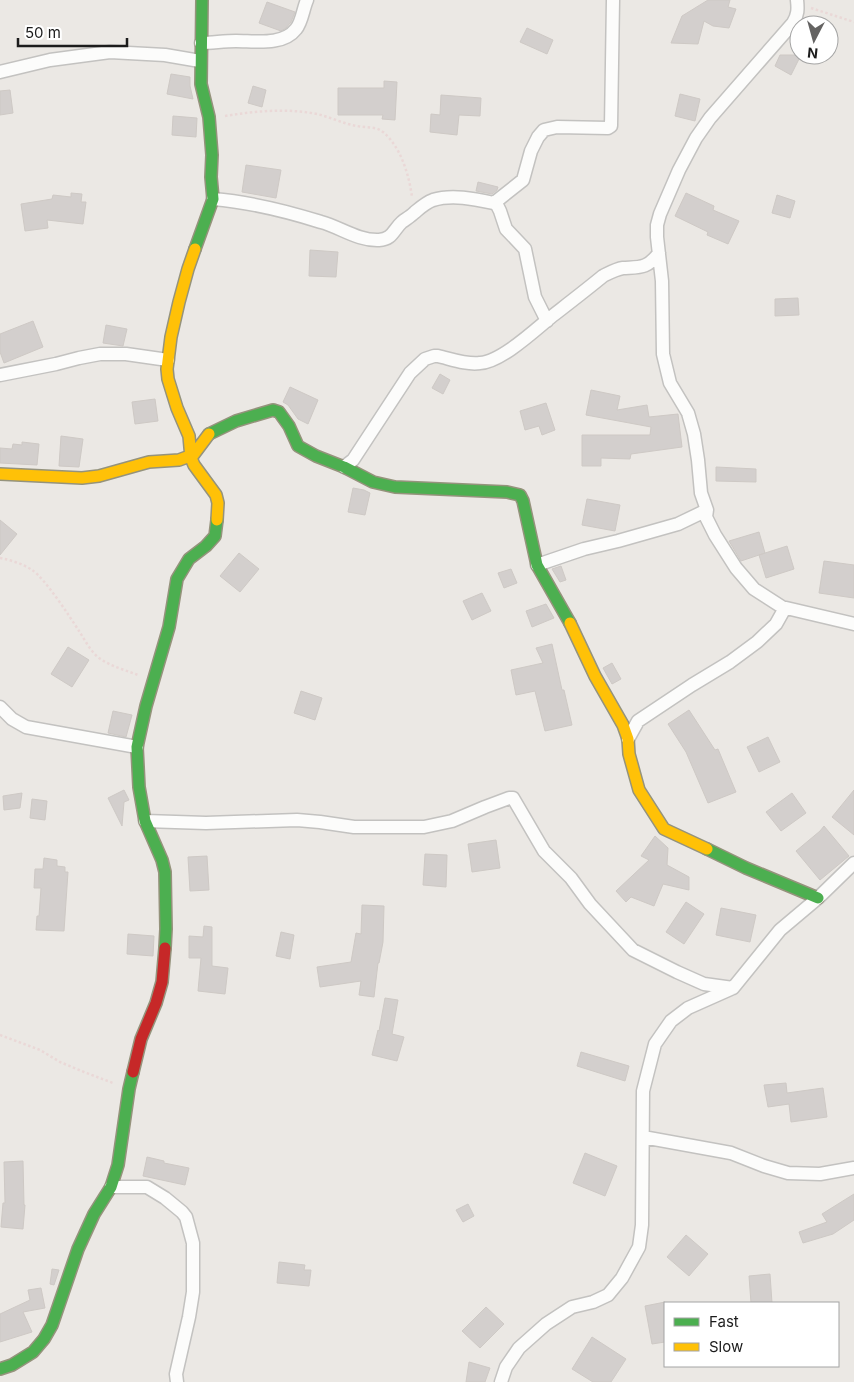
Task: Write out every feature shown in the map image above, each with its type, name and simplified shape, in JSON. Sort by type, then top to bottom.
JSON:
[{"type":"street","points":[[0,1369],[12,1365],[32,1352],[44,1339],[52,1324],[78,1249],[94,1214],[111,1187],[122,1143],[129,1088],[141,1039],[156,1003],[162,982],[166,929],[165,872],[162,860],[145,821],[139,787],[138,747],[153,680],[169,626],[177,579],[189,559],[206,546],[215,536],[218,503],[213,490],[191,458],[188,436],[177,408],[168,379],[167,369],[171,337],[181,294],[212,199],[212,155],[209,117],[201,84],[202,0]]},
{"type":"street","points":[[201,43],[280,40],[289,36],[297,28],[307,0]]},
{"type":"street","points":[[494,203],[523,180],[531,151],[544,130],[557,127],[608,128],[611,126],[613,0]]},
{"type":"street","points":[[797,2],[797,16],[794,23],[710,118],[696,138],[679,170],[658,219],[662,281],[663,354],[670,383],[688,413],[692,427],[706,517],[714,535],[736,568],[754,588],[785,608],[854,624]]},
{"type":"street","points":[[0,72],[50,60],[110,52],[165,55],[200,61]]},
{"type":"street","points":[[212,199],[231,200],[298,214],[327,223],[351,234],[367,239],[380,240],[388,238],[401,223],[424,205],[434,200],[462,198],[494,203],[500,211],[506,229],[525,249],[535,298],[547,320]]},
{"type":"street","points":[[344,467],[353,460],[406,378],[425,359],[438,356],[482,364],[520,343],[604,276],[616,270],[636,268],[648,264],[659,253]]},
{"type":"street","points":[[0,375],[100,354],[126,354],[168,360]]},
{"type":"street","points":[[191,458],[208,435],[236,421],[273,410],[279,412],[289,426],[298,446],[373,482],[395,487],[507,492],[520,495],[537,565],[623,725],[628,739],[629,754],[639,790],[664,829],[746,868],[818,898]]},
{"type":"street","points":[[0,474],[82,478],[99,476],[149,462],[191,458]]},
{"type":"street","points":[[537,565],[584,549],[678,524],[706,510]]},
{"type":"street","points":[[628,739],[638,721],[730,662],[757,642],[776,624],[785,608]]},
{"type":"street","points":[[0,707],[12,719],[26,727],[138,747]]},
{"type":"street","points":[[145,821],[297,820],[354,827],[424,827],[452,821],[513,798],[544,851],[571,878],[590,904],[633,950],[704,984],[733,988]]},
{"type":"street","points":[[500,1382],[506,1368],[519,1348],[546,1324],[572,1307],[593,1302],[608,1295],[622,1278],[639,1247],[642,1224],[643,1091],[655,1044],[671,1021],[688,1008],[733,988],[780,930],[818,898],[854,863]]},
{"type":"street","points":[[643,1136],[731,1153],[788,1173],[820,1174],[854,1168]]},
{"type":"street","points":[[111,1187],[147,1187],[165,1198],[186,1217],[193,1243],[193,1292],[176,1374],[177,1382]]},
{"type":"path","points":[[797,2],[854,22]]},
{"type":"path","points":[[209,117],[270,110],[295,111],[316,114],[356,126],[381,130],[390,138],[399,152],[410,180],[414,214]]},
{"type":"path","points":[[0,558],[8,559],[34,571],[99,658],[116,667],[153,680]]},
{"type":"path","points":[[0,1035],[40,1050],[60,1062],[84,1072],[129,1088]]},
{"type":"building","points":[[708,0],[730,0],[728,7],[736,9],[729,28],[713,26],[704,21],[698,44],[671,43],[682,16]]},
{"type":"building","points":[[267,2],[295,12],[291,22],[281,31],[259,23]]},
{"type":"building","points":[[527,28],[553,40],[547,54],[520,42]]},
{"type":"building","points":[[780,55],[789,55],[789,65],[796,65],[791,75],[775,66]]},
{"type":"building","points":[[171,74],[190,77],[193,99],[167,94]]},
{"type":"building","points":[[384,81],[397,82],[395,120],[382,119],[383,115],[338,115],[338,88],[384,88]]},
{"type":"building","points":[[253,86],[266,90],[262,107],[248,103]]},
{"type":"building","points":[[10,90],[13,113],[0,115],[0,91]]},
{"type":"building","points":[[680,94],[700,99],[695,121],[675,116]]},
{"type":"building","points":[[441,95],[481,98],[480,116],[459,115],[457,135],[430,132],[431,114],[440,115]]},
{"type":"building","points":[[173,116],[197,118],[196,137],[172,135]]},
{"type":"building","points":[[246,165],[281,170],[276,198],[242,192]]},
{"type":"building","points":[[478,182],[498,187],[497,190],[492,194],[476,191]]},
{"type":"building","points":[[71,193],[82,194],[81,202],[86,202],[83,224],[47,220],[48,228],[25,231],[21,204],[52,199],[53,195],[71,197]]},
{"type":"building","points":[[686,193],[714,206],[713,210],[739,221],[728,244],[707,235],[708,232],[675,216]]},
{"type":"building","points":[[777,195],[795,201],[790,218],[772,213]]},
{"type":"building","points":[[310,250],[338,252],[336,277],[309,276]]},
{"type":"building","points":[[798,298],[799,315],[775,316],[775,299]]},
{"type":"building","points":[[33,321],[43,347],[4,363],[0,352],[0,334]]},
{"type":"building","points":[[106,325],[127,329],[123,346],[103,343]]},
{"type":"building","points":[[440,374],[450,380],[443,394],[432,388]]},
{"type":"building","points":[[290,387],[318,400],[308,424],[298,419],[288,405],[283,402]]},
{"type":"building","points":[[591,390],[620,396],[617,410],[647,405],[649,417],[678,414],[682,447],[631,454],[630,459],[601,458],[601,466],[582,466],[582,435],[650,435],[651,427],[586,415]]},
{"type":"building","points":[[155,399],[158,421],[135,424],[132,402]]},
{"type":"building","points":[[546,403],[555,430],[542,435],[539,426],[525,430],[520,411]]},
{"type":"building","points":[[61,436],[83,439],[79,467],[59,466]]},
{"type":"building","points":[[22,442],[39,444],[37,465],[0,463],[0,448],[12,449],[13,444],[22,445]]},
{"type":"building","points":[[716,467],[756,469],[756,482],[716,481]]},
{"type":"building","points":[[353,488],[370,493],[365,515],[348,512]]},
{"type":"building","points":[[587,499],[620,505],[615,531],[582,525]]},
{"type":"building","points":[[0,520],[17,534],[0,555]]},
{"type":"building","points":[[759,532],[765,553],[741,561],[729,541]]},
{"type":"building","points":[[787,546],[794,569],[766,578],[759,555]]},
{"type":"building","points":[[239,553],[259,569],[240,592],[220,576]]},
{"type":"building","points":[[824,561],[854,565],[854,598],[819,593]]},
{"type":"building","points":[[561,566],[566,580],[560,582],[552,569]]},
{"type":"building","points":[[511,569],[517,583],[504,588],[498,573]]},
{"type":"building","points":[[482,593],[491,611],[472,620],[463,601]]},
{"type":"building","points":[[546,604],[554,618],[532,627],[526,611]]},
{"type":"building","points":[[552,644],[572,725],[545,731],[535,691],[516,695],[511,670],[543,663],[536,648]]},
{"type":"building","points":[[68,647],[89,660],[72,687],[51,674]]},
{"type":"building","points":[[612,663],[621,679],[612,684],[603,668]]},
{"type":"building","points":[[301,691],[322,698],[315,720],[294,713]]},
{"type":"building","points":[[689,710],[715,750],[718,749],[736,792],[708,803],[686,752],[668,724]]},
{"type":"building","points":[[113,711],[132,715],[126,737],[108,733]]},
{"type":"building","points":[[768,737],[780,762],[759,772],[747,747]]},
{"type":"building","points":[[124,790],[129,800],[124,802],[122,826],[108,798]]},
{"type":"building","points":[[854,790],[854,835],[832,817]]},
{"type":"building","points":[[22,793],[20,808],[4,810],[3,796]]},
{"type":"building","points":[[792,793],[806,813],[781,831],[766,812]]},
{"type":"building","points":[[32,799],[47,801],[45,820],[30,818]]},
{"type":"building","points":[[824,826],[849,856],[820,880],[796,851]]},
{"type":"building","points":[[655,836],[668,848],[667,865],[689,877],[689,890],[663,884],[654,906],[631,897],[626,902],[616,891],[649,860],[641,856]]},
{"type":"building","points":[[496,840],[500,868],[472,872],[468,844]]},
{"type":"building","points":[[425,854],[447,855],[446,887],[423,885]]},
{"type":"building","points":[[207,856],[209,890],[190,891],[188,857]]},
{"type":"building","points":[[44,858],[57,860],[57,866],[65,867],[65,872],[68,872],[64,931],[36,930],[41,888],[34,888],[35,869],[43,869]]},
{"type":"building","points":[[686,902],[704,914],[684,944],[666,932]]},
{"type":"building","points":[[362,905],[384,906],[383,942],[378,963],[374,997],[359,995],[361,981],[320,987],[317,967],[351,962],[356,933],[361,934]]},
{"type":"building","points":[[721,908],[756,915],[750,942],[716,935]]},
{"type":"building","points":[[204,926],[212,927],[212,966],[228,968],[225,994],[198,991],[201,958],[189,958],[189,936],[203,937]]},
{"type":"building","points":[[281,932],[294,935],[290,959],[276,956]]},
{"type":"building","points":[[128,934],[154,936],[153,956],[127,954]]},
{"type":"building","points":[[385,998],[398,1000],[392,1034],[404,1037],[397,1061],[372,1055]]},
{"type":"building","points":[[581,1052],[629,1066],[625,1081],[577,1066]]},
{"type":"building","points":[[786,1083],[787,1093],[823,1088],[827,1117],[791,1122],[789,1104],[768,1107],[764,1085]]},
{"type":"building","points":[[585,1153],[617,1166],[605,1196],[573,1183]]},
{"type":"building","points":[[147,1157],[189,1168],[185,1185],[143,1176]]},
{"type":"building","points":[[23,1161],[25,1205],[23,1229],[1,1227],[3,1203],[5,1203],[4,1162]]},
{"type":"building","points":[[854,1194],[854,1220],[833,1234],[803,1243],[799,1232],[827,1222],[822,1214]]},
{"type":"building","points":[[468,1204],[474,1216],[463,1222],[456,1210]]},
{"type":"building","points":[[686,1235],[708,1254],[689,1276],[667,1257]]},
{"type":"building","points":[[279,1262],[305,1265],[304,1270],[311,1270],[309,1286],[277,1283]]},
{"type":"building","points":[[52,1269],[59,1270],[54,1285],[50,1284]]},
{"type":"building","points":[[770,1274],[772,1302],[751,1302],[749,1276]]},
{"type":"building","points":[[41,1288],[45,1308],[23,1312],[32,1332],[0,1342],[0,1314],[30,1300],[28,1290]]},
{"type":"building","points":[[664,1302],[664,1342],[652,1344],[645,1306]]},
{"type":"building","points":[[486,1307],[504,1324],[480,1348],[462,1331]]},
{"type":"building","points":[[592,1337],[626,1359],[611,1382],[593,1382],[572,1369]]},
{"type":"building","points":[[469,1362],[490,1368],[485,1382],[466,1382]]},
{"type":"traffic: fast","points":[[195,249],[213,199],[209,117],[201,84],[202,0]]},
{"type":"traffic: fast","points":[[209,434],[236,421],[273,410],[279,412],[289,426],[298,446],[373,482],[395,487],[507,492],[520,495],[537,565],[570,623]]},
{"type":"traffic: fast","points":[[165,948],[165,872],[162,860],[145,821],[139,787],[137,747],[146,706],[169,627],[177,579],[189,559],[206,546],[215,536],[217,520]]},
{"type":"traffic: fast","points":[[707,849],[746,868],[818,898]]},
{"type":"traffic: fast","points":[[0,1369],[12,1365],[33,1352],[44,1339],[52,1325],[78,1249],[94,1214],[111,1187],[118,1165],[133,1072]]},
{"type":"traffic: slow","points":[[195,249],[179,302],[171,337],[167,369],[168,379],[177,408],[189,436],[191,458],[216,495],[218,503],[217,520]]},
{"type":"traffic: slow","points":[[0,474],[82,478],[99,476],[149,462],[191,458],[209,434]]},
{"type":"traffic: slow","points":[[570,623],[595,676],[623,725],[628,739],[629,754],[639,790],[664,829],[707,849]]},
{"type":"traffic: jam","points":[[133,1072],[141,1039],[156,1003],[162,982],[165,948]]}]
